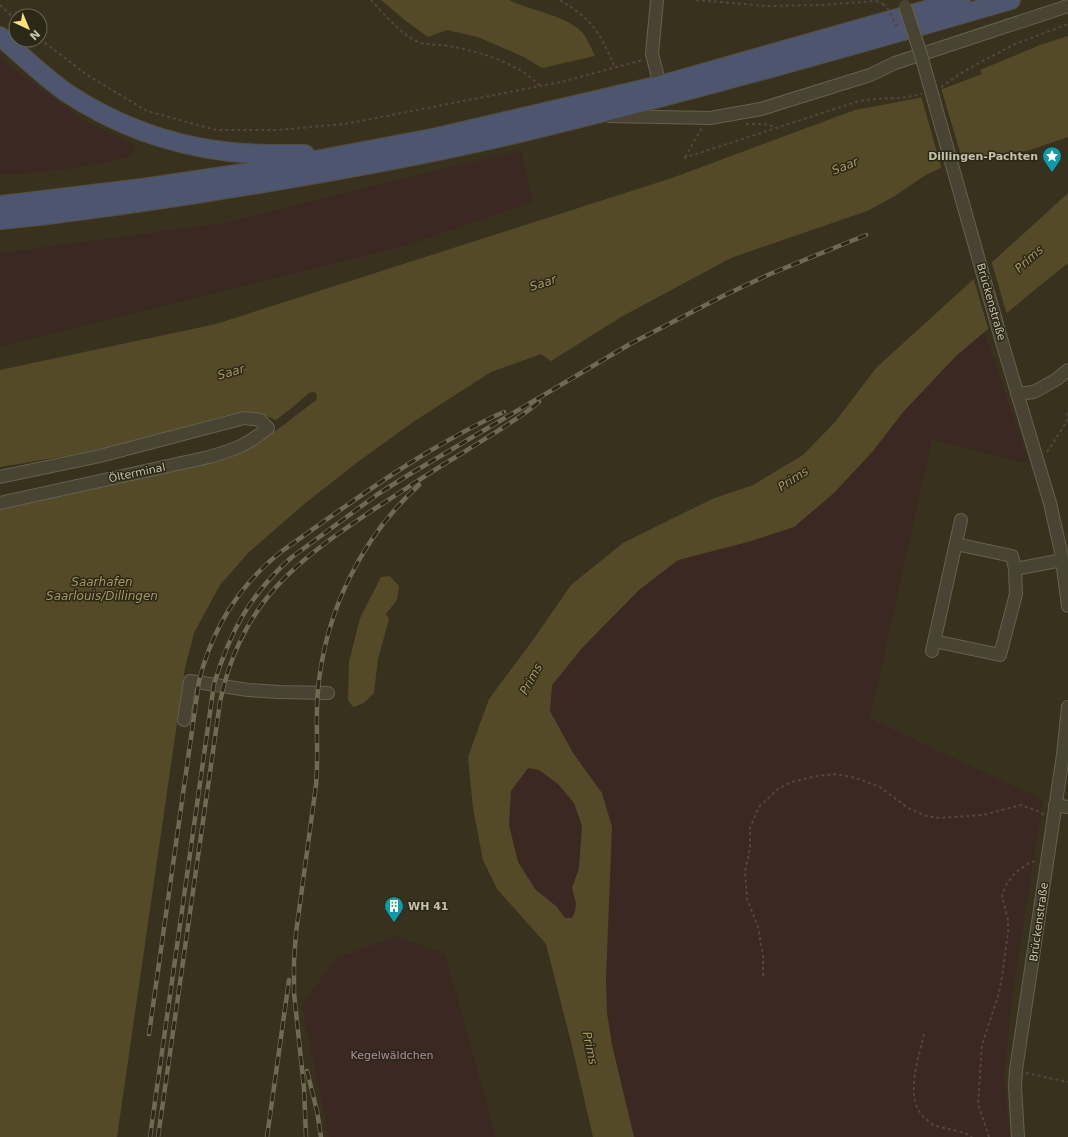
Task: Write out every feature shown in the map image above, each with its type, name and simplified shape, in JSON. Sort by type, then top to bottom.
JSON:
[{"type":"highway","points":[[0,205],[142,188],[263,170],[437,137],[507,122],[660,85],[961,0]]},
{"type":"highway","points":[[0,220],[146,202],[267,183],[436,152],[591,116],[712,84],[1011,0]]},
{"type":"highway","points":[[0,36],[67,92],[97,110],[132,128],[196,147],[223,151],[252,154],[348,155]]},
{"type":"street","points":[[657,0],[652,54],[660,85]]},
{"type":"street","name":"Brückenstraße","points":[[904,3],[921,55],[1002,342],[1050,504],[1062,560],[1068,606]]},
{"type":"street","points":[[591,116],[710,118],[760,109],[870,75],[895,64],[1068,6]]},
{"type":"street","points":[[1017,394],[1034,392],[1057,379],[1068,370]]},
{"type":"street","name":"Ölterminal","points":[[0,477],[100,456],[244,418],[260,420],[268,428],[255,439],[233,450],[209,457],[0,503]]},
{"type":"street","points":[[956,544],[1012,556],[1015,569],[1016,594],[1000,655],[933,646],[961,520]]},
{"type":"street","points":[[1015,569],[1062,560]]},
{"type":"street","points":[[184,720],[190,681],[248,690],[328,692]]},
{"type":"street","name":"Brückenstraße","points":[[1018,1137],[1015,1086],[1016,1070],[1063,755],[1068,707]]},
{"type":"street","points":[[1055,805],[1068,807]]},
{"type":"path","points":[[371,0],[387,18],[409,37],[416,41],[425,44],[448,45],[501,60],[518,68],[541,86]]},
{"type":"path","points":[[560,0],[588,20],[598,32],[615,67]]},
{"type":"path","points":[[696,0],[766,6],[820,5],[876,1],[883,4]]},
{"type":"path","points":[[0,5],[8,12]]},
{"type":"path","points":[[937,89],[966,70],[1013,45],[1068,24]]},
{"type":"path","points":[[48,45],[87,75],[147,111],[216,130],[276,130],[346,124],[561,82],[644,60],[652,54]]},
{"type":"path","points":[[710,118],[684,158],[859,101],[875,98],[904,97],[924,93]]},
{"type":"path","points":[[1039,465],[1067,421],[1067,412]]},
{"type":"path","points":[[763,976],[763,955],[758,927],[747,899],[745,871],[750,849],[750,828],[759,807],[778,789],[791,782],[816,776],[836,774],[856,778],[880,787],[908,808],[926,816],[939,818],[982,815],[1022,805],[1038,811],[1053,821]]},
{"type":"path","points":[[989,1137],[978,1104],[982,1045],[999,993],[1008,932],[1008,920],[1002,896],[1006,885],[1015,873],[1029,863],[1048,858]]},
{"type":"path","points":[[924,1034],[913,1086],[914,1102],[919,1113],[932,1125],[967,1133],[972,1137]]},
{"type":"path","points":[[1016,1070],[1068,1082]]},
{"type":"green space","points":[[0,57],[21,75],[83,120],[136,145],[130,157],[65,169],[0,175]]},
{"type":"green space","points":[[521,150],[533,202],[401,247],[0,346],[0,253],[218,224]]},
{"type":"green space","points":[[984,332],[1030,464],[932,439],[870,719],[1043,800],[1012,997],[1004,1077],[1010,1137],[634,1137],[612,1045],[607,1013],[606,978],[573,753],[550,711],[552,685],[583,647],[639,590],[678,560],[748,542],[873,451],[903,411],[957,355]]},
{"type":"green space","points":[[528,768],[539,770],[558,784],[574,803],[582,826],[579,868],[572,888],[576,903],[576,912],[572,919],[565,918],[557,907],[535,889],[518,862],[509,825],[511,791]]},
{"type":"green space","name":"Kegelwäldchen","points":[[396,936],[445,954],[496,1137],[329,1137],[302,1006],[335,959]]},
{"type":"water","points":[[381,0],[509,0],[556,17],[573,25],[583,33],[595,56],[542,68],[524,57],[478,37],[447,30],[428,37]]},
{"type":"water","points":[[1068,36],[1068,137],[1027,151],[955,161],[924,176],[895,196],[867,211],[731,258],[621,317],[551,361],[541,354],[491,372],[413,422],[355,464],[303,505],[249,552],[220,585],[194,633],[185,668],[117,1137],[0,1137],[0,507],[247,449],[277,430],[316,400],[317,396],[316,393],[309,393],[276,420],[254,413],[228,415],[173,432],[130,443],[0,467],[0,370],[216,324],[672,178],[855,110],[919,98],[982,74],[980,70],[1040,45]]},
{"type":"water","name":"Prims","points":[[1068,193],[1068,263],[957,355],[904,411],[873,451],[834,493],[794,527],[748,542],[678,560],[639,590],[583,647],[552,685],[550,711],[573,753],[602,793],[612,827],[606,978],[607,1013],[612,1045],[634,1137],[593,1137],[546,944],[497,889],[483,860],[473,808],[468,757],[489,699],[533,640],[571,585],[623,543],[712,499],[753,485],[803,455],[835,422],[876,368]],"holes":[[[528,768],[539,770],[558,784],[574,803],[582,826],[579,868],[572,888],[576,903],[575,912],[572,918],[565,918],[557,907],[535,889],[518,862],[509,825],[511,791]]]},
{"type":"water","points":[[390,576],[399,586],[397,600],[386,614],[389,619],[378,659],[374,693],[364,703],[353,707],[348,700],[349,662],[360,618],[381,577]]},
{"type":"pier","points":[[941,88],[963,162],[956,163],[942,170],[921,96]]},
{"type":"pier","points":[[991,260],[1007,315],[989,331],[973,277]]},
{"type":"railway","points":[[150,1137],[214,684],[227,647],[243,615],[264,585],[292,557],[378,494],[630,344],[725,295],[770,274],[866,235]]},
{"type":"railway","points":[[158,1137],[220,702],[229,667],[242,636],[258,610],[277,586],[298,565],[323,545],[440,466],[511,423],[539,402]]},
{"type":"railway","points":[[149,1034],[199,681],[212,643],[220,626],[230,609],[253,578],[282,551],[405,466],[463,432],[504,412]]},
{"type":"railway","points":[[306,1137],[304,1088],[294,993],[294,961],[296,933],[316,785],[317,702],[322,661],[338,605],[349,578],[363,553],[380,528],[398,506],[419,485]]},
{"type":"railway","points":[[267,1137],[289,980]]},
{"type":"railway","points":[[307,1071],[317,1111],[321,1137]]},
{"type":"place","name":"Dillingen-Pachten","points":[[1052,173]]},
{"type":"place","name":"WH 41","points":[[394,923]]},
{"type":"water label","name":"Saar","points":[[845,166]]},
{"type":"water label","name":"Saar","points":[[543,283]]},
{"type":"water label","name":"Saar","points":[[231,372]]},
{"type":"water label","name":"Saarhafen Saarlouis/Dillingen","points":[[102,589]]}]
